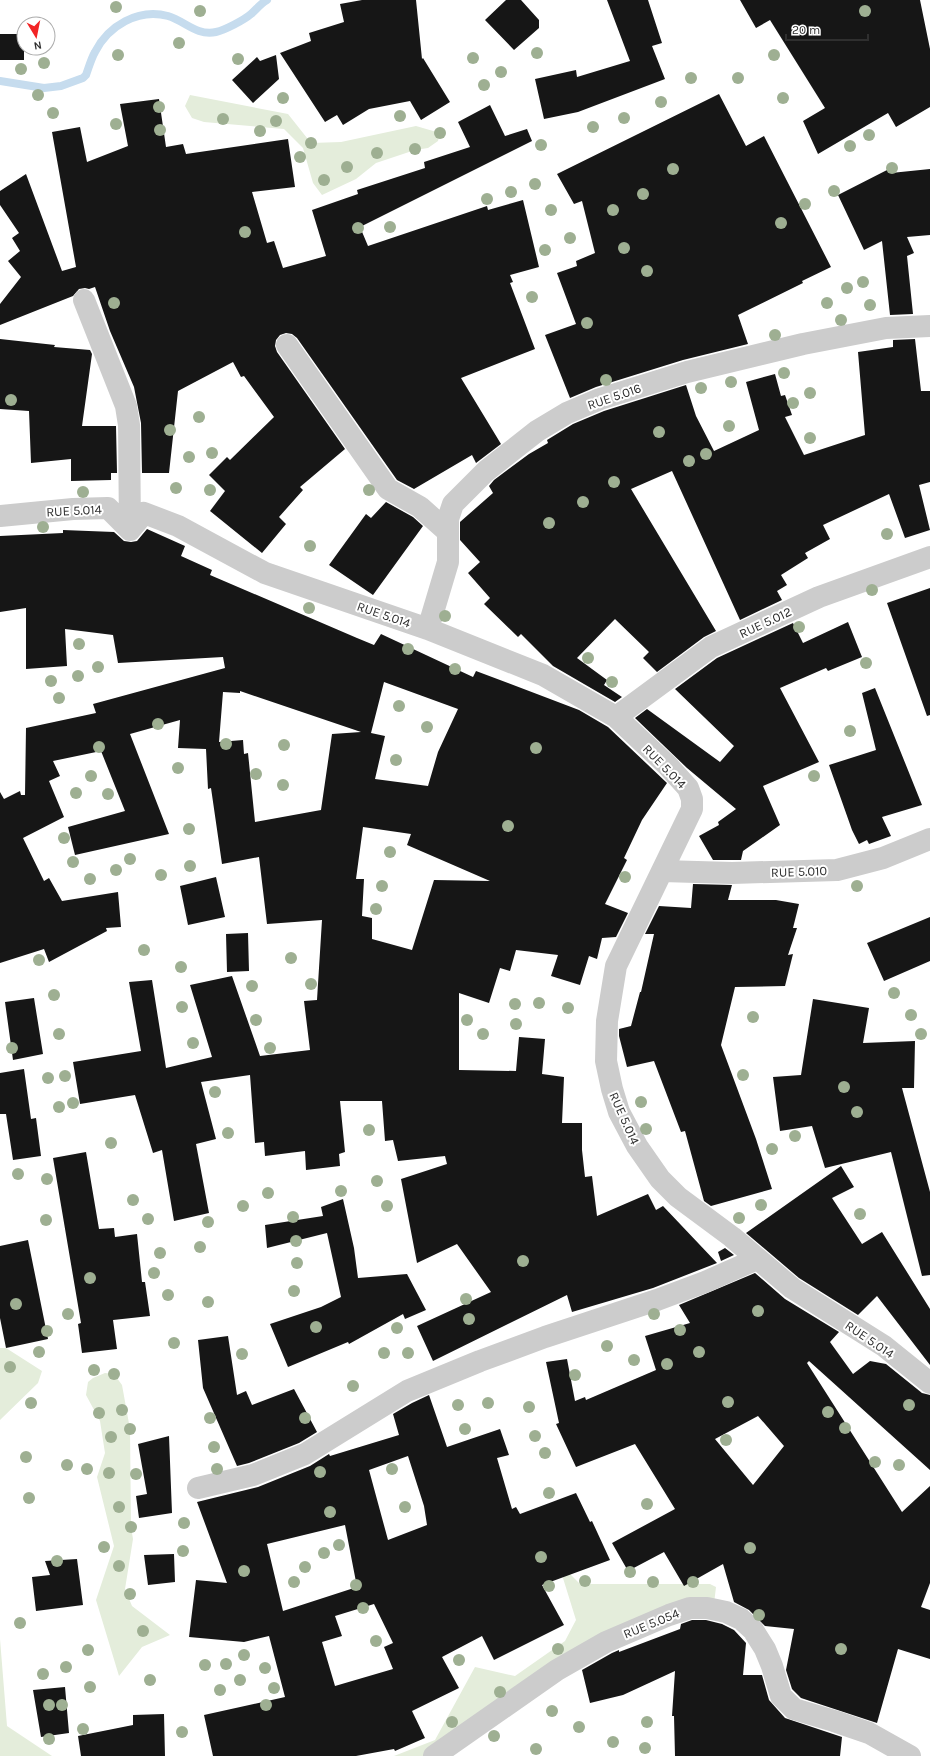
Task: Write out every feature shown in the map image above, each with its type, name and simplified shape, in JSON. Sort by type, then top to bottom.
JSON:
[{"type":"street","points":[[84,300],[126,406],[130,444],[130,530]]},
{"type":"street","name":"RUE 5.016","points":[[428,629],[448,562],[448,532],[450,513],[453,504],[486,471],[537,431],[567,413],[600,399],[687,372],[803,344],[886,328],[930,326]]},
{"type":"street","points":[[287,345],[388,489],[420,507],[448,532]]},
{"type":"street","name":"RUE 5.014","points":[[0,516],[73,509],[108,508],[130,530],[144,513],[178,526],[265,573],[428,629],[543,675],[616,717],[668,766],[688,788],[692,799],[692,809],[616,966],[607,1021],[606,1061],[619,1112],[637,1146],[660,1179],[678,1197],[792,1288],[884,1346],[930,1383]]},
{"type":"street","name":"RUE 5.012","points":[[616,717],[711,647],[819,597],[930,557]]},
{"type":"street","name":"RUE 5.010","points":[[662,871],[732,873],[837,870],[883,858],[930,839]]},
{"type":"street","points":[[198,1488],[253,1475],[305,1454],[407,1391],[480,1361],[545,1337],[657,1300],[705,1282],[757,1259]]},
{"type":"street","name":"RUE 5.054","points":[[434,1756],[557,1670],[606,1642],[669,1615],[690,1608],[707,1608],[726,1612],[741,1619],[753,1630],[765,1649],[782,1696],[794,1709],[869,1733],[910,1756]]},
{"type":"green space","points":[[190,95],[288,114],[311,143],[341,142],[416,126],[440,133],[438,141],[428,148],[415,150],[376,163],[356,179],[322,195],[313,183],[303,148],[284,129],[204,122],[192,118],[185,106]]},
{"type":"green space","points":[[0,1348],[6,1348],[42,1371],[38,1383],[0,1420]]},
{"type":"green space","points":[[105,1373],[114,1374],[122,1385],[130,1429],[131,1527],[133,1539],[125,1589],[132,1606],[170,1635],[142,1647],[119,1676],[96,1600],[114,1546],[97,1477],[105,1453],[100,1421],[86,1395],[88,1382]]},
{"type":"green space","points":[[558,1562],[580,1584],[710,1584],[716,1587],[714,1604],[606,1642],[453,1756],[394,1756],[435,1740],[475,1667],[515,1676],[565,1641],[576,1620]]},
{"type":"green space","points":[[0,1639],[7,1726],[52,1756],[0,1756]]},
{"type":"building","points":[[362,0],[416,0],[422,59],[423,58],[450,102],[421,120],[410,101],[369,109],[343,125],[337,115],[325,122],[280,53],[311,41],[309,33],[344,22],[340,4]]},
{"type":"building","points":[[506,0],[521,0],[539,20],[539,28],[514,50],[485,20]]},
{"type":"building","points":[[607,0],[648,0],[662,43],[652,46],[665,79],[578,112],[544,119],[535,79],[576,70],[577,77],[630,61]]},
{"type":"building","points":[[740,0],[920,0],[930,49],[930,107],[896,127],[888,113],[818,154],[803,121],[825,108],[770,20],[756,28]]},
{"type":"building","points":[[0,34],[16,34],[16,56],[24,56],[24,60],[0,60]]},
{"type":"building","points":[[276,55],[279,79],[253,103],[232,80],[257,57],[260,61]]},
{"type":"building","points":[[719,94],[746,146],[764,136],[831,267],[802,281],[803,283],[738,315],[748,344],[683,360],[596,387],[570,398],[545,335],[576,324],[557,273],[577,266],[576,261],[595,253],[582,201],[574,204],[557,174]]},
{"type":"building","points":[[159,99],[166,147],[183,144],[186,154],[288,139],[295,187],[252,192],[267,243],[274,241],[283,268],[326,256],[312,210],[358,194],[357,190],[425,168],[424,162],[470,147],[458,122],[490,105],[505,136],[527,129],[532,141],[360,227],[368,246],[487,206],[488,210],[523,200],[539,267],[510,275],[513,282],[510,283],[535,349],[461,378],[501,444],[476,463],[472,455],[414,489],[397,480],[297,338],[292,334],[286,333],[280,335],[276,340],[275,346],[277,352],[345,449],[300,487],[303,490],[279,517],[286,524],[262,553],[210,511],[225,491],[209,475],[227,457],[230,460],[274,417],[244,376],[241,377],[233,362],[178,391],[169,473],[142,473],[141,423],[134,387],[110,331],[95,287],[89,289],[79,289],[73,296],[0,325],[0,304],[21,277],[8,261],[20,251],[12,238],[19,233],[0,205],[0,191],[26,174],[62,271],[76,267],[52,132],[80,127],[87,162],[128,146],[120,104]]},
{"type":"building","points":[[889,169],[891,173],[930,169],[930,235],[907,237],[914,253],[907,256],[913,314],[890,315],[882,241],[864,250],[838,195]]},
{"type":"building","points":[[0,339],[55,345],[54,347],[90,350],[92,354],[82,426],[116,426],[117,473],[111,473],[111,480],[71,481],[71,459],[31,463],[29,411],[0,409]]},
{"type":"building","points":[[915,339],[921,391],[930,391],[930,482],[919,485],[930,530],[905,538],[889,494],[823,525],[830,539],[805,553],[808,558],[781,575],[787,585],[777,591],[782,600],[740,620],[672,471],[631,489],[716,631],[704,637],[657,672],[643,658],[649,652],[615,619],[577,658],[607,680],[604,685],[622,697],[615,702],[553,666],[521,634],[518,637],[484,604],[490,598],[468,573],[480,562],[460,540],[460,522],[493,493],[489,486],[494,480],[529,454],[548,443],[547,440],[573,424],[604,411],[686,385],[696,416],[714,451],[759,430],[746,382],[775,374],[781,396],[785,395],[792,415],[785,417],[804,455],[865,435],[858,352],[893,347],[893,340]]},
{"type":"building","points":[[386,502],[413,517],[423,526],[373,595],[329,565],[366,514],[371,518]]},
{"type":"building","points":[[147,529],[185,546],[181,556],[212,570],[210,575],[357,638],[374,645],[381,634],[473,677],[476,671],[579,710],[608,727],[667,783],[642,820],[624,858],[627,860],[605,904],[628,913],[616,937],[602,938],[597,959],[589,956],[580,985],[551,976],[558,955],[516,950],[510,971],[500,968],[489,1003],[459,993],[459,1070],[516,1071],[519,1037],[545,1039],[542,1074],[564,1077],[562,1123],[582,1123],[582,1150],[585,1177],[592,1176],[597,1216],[648,1194],[656,1210],[663,1206],[717,1263],[653,1288],[572,1312],[567,1295],[433,1361],[417,1326],[491,1292],[457,1244],[417,1263],[401,1179],[447,1164],[445,1156],[398,1161],[393,1140],[385,1141],[382,1101],[340,1101],[345,1152],[339,1154],[340,1166],[306,1170],[305,1151],[265,1156],[264,1142],[255,1143],[250,1075],[201,1082],[216,1139],[196,1144],[209,1213],[174,1221],[162,1150],[153,1153],[135,1095],[80,1104],[73,1062],[141,1051],[129,982],[152,980],[166,1068],[212,1057],[190,985],[232,976],[260,1056],[310,1050],[304,1001],[317,1000],[322,920],[267,924],[259,857],[222,864],[211,788],[208,789],[206,749],[178,748],[180,720],[130,734],[169,834],[75,855],[68,827],[125,811],[101,751],[53,761],[60,776],[49,781],[64,817],[23,838],[44,881],[49,878],[62,901],[118,892],[121,927],[106,928],[107,931],[49,962],[44,949],[0,963],[0,792],[4,799],[20,791],[21,795],[25,795],[26,728],[96,713],[93,704],[225,668],[223,657],[118,663],[113,635],[65,629],[67,666],[26,669],[26,608],[0,612],[0,536],[63,533],[63,530],[114,532],[124,541],[137,541]],"holes":[[[384,682],[458,709],[438,752],[428,786],[375,779],[385,736],[371,733]],[[240,691],[361,732],[332,734],[321,810],[255,822],[248,753],[244,754],[243,740],[219,742],[223,692],[240,693]],[[363,827],[411,834],[407,845],[490,881],[434,880],[412,950],[372,939],[372,918],[362,916],[364,879],[356,879]]]},
{"type":"building","points":[[930,588],[930,715],[927,716],[887,603]]},
{"type":"building","points":[[848,622],[862,657],[828,671],[826,668],[780,688],[819,762],[763,786],[780,825],[743,851],[741,860],[713,860],[699,836],[719,825],[718,822],[736,809],[687,768],[635,718],[647,709],[720,762],[734,746],[675,689],[717,658],[793,623],[803,643]]},
{"type":"building","points":[[875,688],[922,805],[882,817],[891,836],[869,844],[867,840],[859,844],[852,830],[829,765],[876,750],[862,693]]},
{"type":"building","points":[[216,877],[225,917],[188,925],[180,886]]},
{"type":"building","points":[[693,884],[732,885],[728,900],[776,900],[799,904],[793,928],[797,928],[788,955],[793,954],[785,986],[735,987],[721,1045],[756,1139],[772,1189],[711,1206],[704,1201],[685,1131],[681,1132],[654,1061],[627,1067],[619,1036],[619,1029],[631,1026],[641,992],[654,934],[645,934],[659,906],[691,908]]},
{"type":"building","points":[[930,917],[930,961],[884,981],[867,943]]},
{"type":"building","points":[[248,933],[249,971],[227,972],[226,934]]},
{"type":"building","points":[[34,998],[43,1054],[13,1060],[5,1002]]},
{"type":"building","points":[[813,999],[869,1008],[863,1043],[915,1041],[914,1088],[902,1088],[930,1192],[930,1275],[922,1276],[891,1152],[825,1168],[812,1126],[780,1131],[773,1077],[801,1075]]},
{"type":"building","points":[[24,1069],[31,1119],[36,1118],[41,1156],[13,1160],[6,1114],[0,1114],[0,1073]]},
{"type":"building","points":[[86,1152],[99,1229],[114,1228],[115,1237],[137,1234],[142,1282],[145,1282],[150,1316],[113,1320],[117,1349],[82,1353],[78,1324],[81,1323],[53,1158]]},
{"type":"building","points":[[841,1166],[854,1187],[832,1198],[862,1244],[882,1232],[930,1309],[930,1365],[877,1296],[858,1315],[799,1278],[746,1233]]},
{"type":"building","points":[[343,1199],[354,1248],[358,1278],[407,1274],[426,1310],[405,1319],[403,1314],[349,1344],[348,1342],[288,1367],[270,1324],[321,1307],[341,1297],[327,1233],[267,1248],[265,1225],[323,1216],[321,1207]]},
{"type":"building","points":[[28,1240],[48,1339],[6,1348],[0,1318],[0,1246]]},
{"type":"building","points":[[725,1248],[734,1255],[721,1261],[718,1252]]},
{"type":"building","points":[[755,1273],[785,1299],[839,1332],[830,1342],[853,1374],[870,1361],[886,1364],[922,1393],[930,1395],[930,1470],[809,1361],[807,1363],[902,1512],[930,1486],[930,1583],[921,1607],[930,1610],[930,1659],[898,1649],[877,1723],[801,1698],[792,1689],[786,1670],[794,1629],[765,1626],[749,1610],[734,1602],[723,1564],[684,1586],[664,1552],[628,1571],[612,1543],[675,1509],[635,1444],[576,1467],[556,1424],[559,1423],[546,1362],[567,1359],[575,1401],[585,1397],[586,1400],[656,1370],[645,1336],[690,1323],[679,1305]],"holes":[[[758,1416],[784,1446],[753,1485],[715,1439]]]},
{"type":"building","points":[[228,1336],[237,1395],[246,1391],[252,1405],[294,1389],[317,1432],[299,1443],[249,1463],[237,1466],[203,1388],[198,1340]]},
{"type":"building","points":[[429,1395],[447,1447],[500,1429],[509,1455],[497,1458],[512,1509],[516,1507],[520,1514],[576,1493],[590,1522],[592,1521],[610,1560],[542,1585],[564,1625],[494,1660],[482,1636],[442,1657],[459,1688],[412,1711],[425,1738],[395,1751],[394,1749],[356,1756],[213,1756],[204,1715],[285,1697],[269,1636],[244,1642],[189,1637],[196,1580],[227,1583],[197,1502],[258,1487],[310,1466],[329,1454],[330,1456],[399,1435],[393,1414]],"holes":[[[408,1456],[424,1506],[427,1525],[388,1540],[369,1470]],[[345,1525],[357,1587],[283,1611],[267,1544]],[[374,1604],[393,1643],[384,1647],[393,1669],[335,1686],[322,1642],[342,1636],[335,1616]]]},
{"type":"building","points":[[169,1436],[172,1513],[139,1518],[136,1496],[147,1494],[138,1444]]},
{"type":"building","points":[[174,1554],[175,1582],[148,1585],[144,1555]]},
{"type":"building","points":[[77,1559],[83,1605],[36,1611],[32,1577],[50,1575],[45,1561]]},
{"type":"building","points":[[692,1620],[706,1620],[722,1624],[734,1630],[746,1643],[743,1675],[762,1675],[769,1700],[785,1718],[842,1737],[840,1756],[675,1756],[674,1716],[672,1716],[675,1671],[623,1695],[590,1703],[582,1670],[619,1650],[619,1652],[680,1629],[681,1624]]},
{"type":"building","points":[[65,1687],[69,1733],[41,1737],[33,1690]]},
{"type":"building","points":[[164,1714],[165,1756],[81,1756],[78,1736],[133,1725],[133,1715]]},
{"type":"waterway","points":[[0,81],[44,88],[61,86],[83,78],[86,75],[91,60],[101,43],[108,34],[125,21],[135,17],[157,14],[174,18],[202,32],[216,32],[244,19],[267,0]]}]
